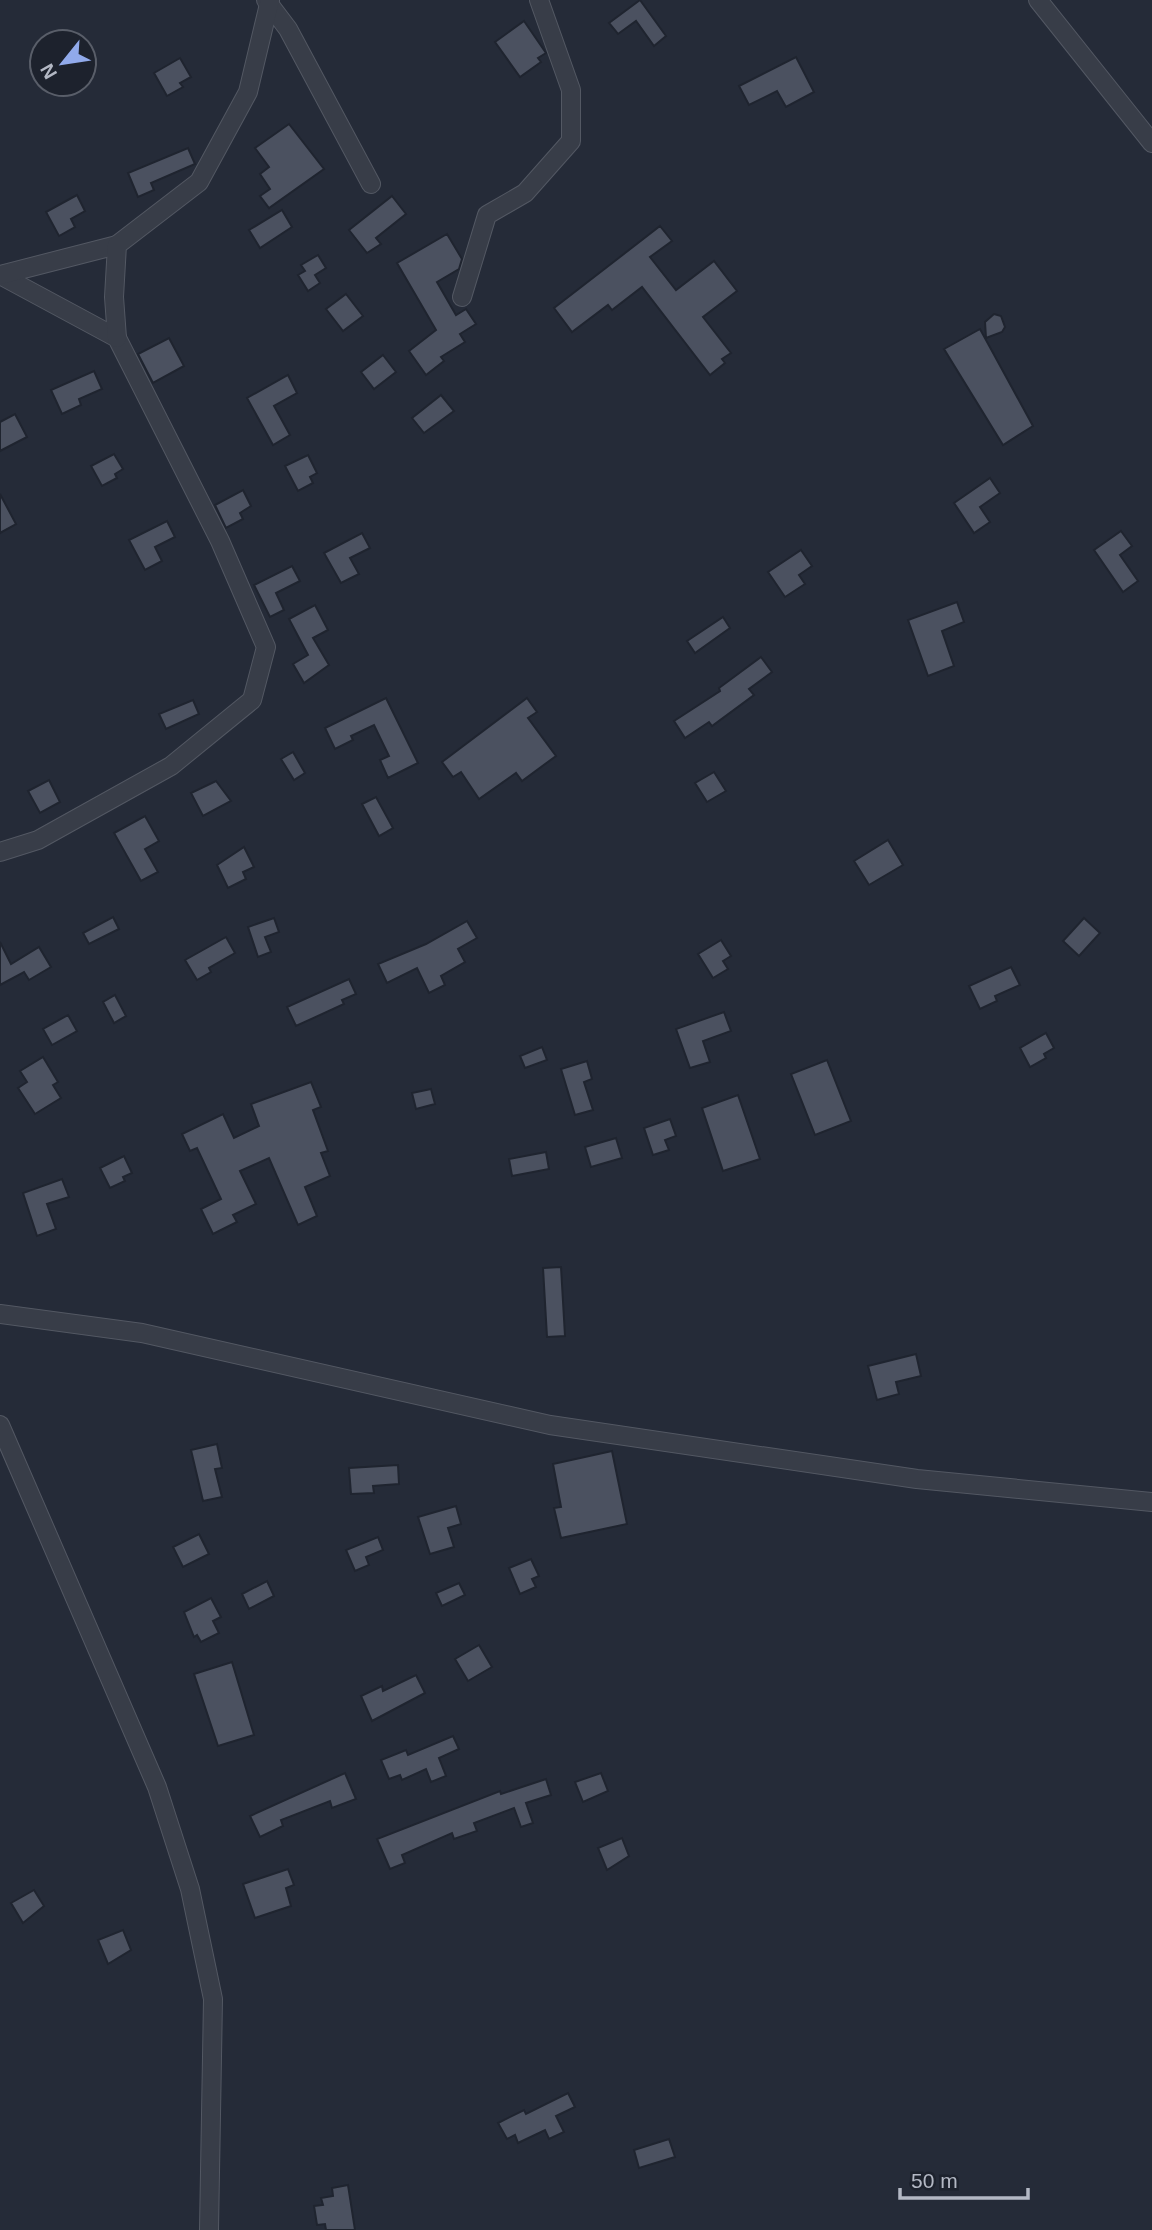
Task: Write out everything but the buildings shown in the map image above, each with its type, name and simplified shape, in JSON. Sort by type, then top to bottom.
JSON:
[{"type":"street","points":[[462,298],[487,215],[526,193],[571,141],[571,90],[539,0]]},
{"type":"street","points":[[1038,0],[1152,143]]},
{"type":"street","points":[[268,1],[288,29],[371,184]]},
{"type":"street","points":[[0,275],[117,245],[199,182],[248,92],[268,1]]},
{"type":"street","points":[[0,852],[38,840],[171,766],[252,701],[266,647],[220,541],[117,338],[114,297],[117,245]]},
{"type":"street","points":[[0,275],[117,338]]},
{"type":"street","points":[[0,1314],[142,1333],[550,1425],[917,1479],[1152,1502]]},
{"type":"street","points":[[0,1425],[157,1787],[190,1889],[213,1999],[209,2230]]}]
